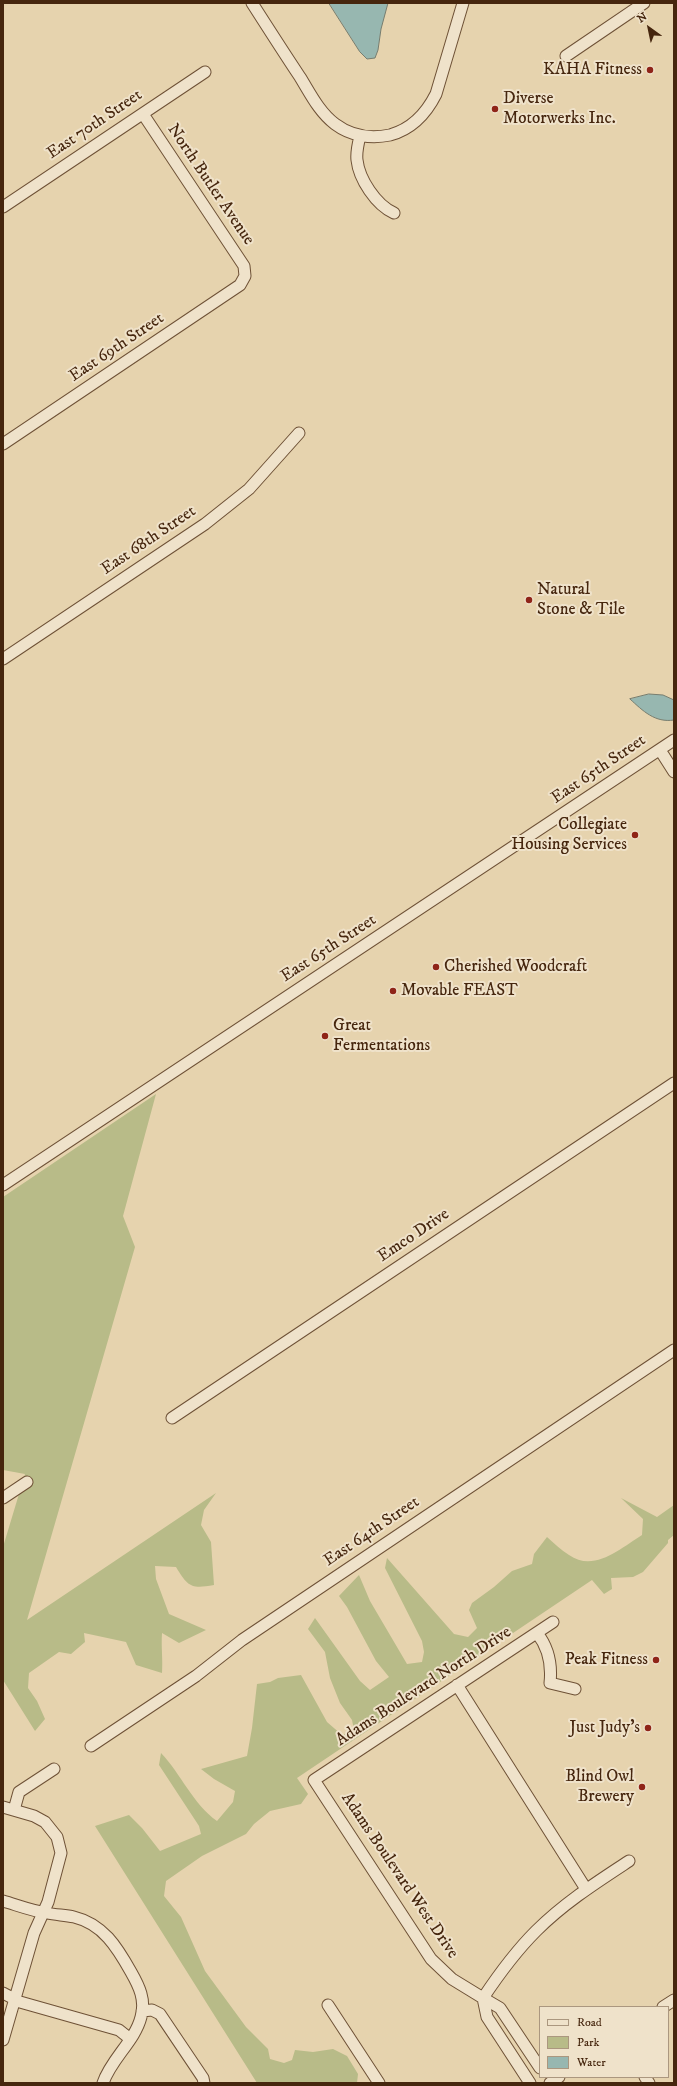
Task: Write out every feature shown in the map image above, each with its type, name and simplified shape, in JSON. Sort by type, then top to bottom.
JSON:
[{"type":"street","points":[[252,3],[321,110],[339,126],[360,136],[382,137],[397,133],[412,125],[424,114],[436,94],[463,3]]},
{"type":"street","points":[[566,56],[644,3]]},
{"type":"street","name":"East 70th Street","points":[[3,207],[205,72]]},
{"type":"street","name":"North Butler Avenue","points":[[143,114],[244,266],[245,276]]},
{"type":"street","points":[[360,136],[357,151],[360,172],[380,204],[394,213]]},
{"type":"street","name":"East 69th Street","points":[[3,444],[240,285],[245,276]]},
{"type":"street","name":"East 68th Street","points":[[3,659],[205,524],[249,489],[299,433]]},
{"type":"street","name":"East 65th Street","points":[[3,1185],[674,740]]},
{"type":"street","points":[[660,750],[674,772]]},
{"type":"street","name":"Emco Drive","points":[[172,1418],[674,1083]]},
{"type":"street","name":"East 64th Street","points":[[91,1746],[196,1676],[242,1640],[674,1350]]},
{"type":"street","points":[[3,1498],[27,1482]]},
{"type":"street","name":"Adams Boulevard North Drive","points":[[314,1780],[553,1622]]},
{"type":"street","points":[[536,1633],[548,1654],[551,1671],[550,1683],[575,1689]]},
{"type":"street","points":[[457,1685],[586,1889]]},
{"type":"street","points":[[3,2040],[34,1934],[44,1913],[60,1860],[58,1841],[51,1827],[41,1820],[8,1808],[19,1792],[54,1769]]},
{"type":"street","name":"Adams Boulevard West Drive","points":[[314,1780],[431,1959],[452,1979],[500,2008],[539,2066]]},
{"type":"street","points":[[530,2083],[487,2017],[483,1998],[503,1969],[537,1930],[586,1889],[629,1861]]},
{"type":"street","points":[[3,1901],[44,1913],[75,1917],[90,1923],[104,1933],[118,1949],[139,1985],[142,1996],[142,2011],[137,2027],[110,2068],[103,2083]]},
{"type":"street","points":[[3,1993],[20,2002],[119,2030],[129,2038]]},
{"type":"street","points":[[665,2006],[674,2000]]},
{"type":"street","points":[[328,2005],[379,2083]]},
{"type":"street","points":[[142,2011],[152,2010],[160,2014],[203,2078],[204,2083]]},
{"type":"green space","points":[[156,1094],[123,1216],[135,1247],[27,1620],[216,1493],[204,1510],[201,1525],[211,1542],[214,1585],[200,1587],[191,1585],[187,1583],[176,1567],[155,1566],[156,1579],[169,1614],[206,1630],[179,1643],[162,1633],[162,1673],[136,1665],[126,1642],[84,1633],[85,1642],[71,1654],[59,1652],[29,1673],[28,1688],[37,1701],[45,1719],[35,1731],[3,1680],[3,1547],[25,1474],[3,1470],[3,1197]]},
{"type":"green space","points":[[621,1498],[657,1517],[674,1505],[674,1535],[668,1540],[668,1543],[643,1572],[633,1577],[611,1578],[612,1589],[604,1594],[592,1580],[297,1778],[308,1794],[301,1804],[270,1811],[254,1824],[246,1834],[202,1856],[166,1881],[164,1896],[181,1917],[205,1971],[246,2027],[268,2049],[270,2059],[284,2063],[292,2060],[295,2050],[313,2052],[333,2049],[347,2056],[358,2074],[357,2083],[257,2083],[95,1826],[129,1815],[142,1828],[160,1851],[201,1834],[199,1826],[159,1765],[161,1753],[175,1770],[194,1798],[217,1821],[233,1802],[235,1791],[214,1779],[201,1769],[247,1756],[257,1684],[270,1682],[278,1678],[301,1675],[327,1722],[342,1735],[354,1730],[352,1720],[340,1703],[330,1678],[325,1652],[308,1629],[315,1618],[360,1681],[370,1690],[389,1677],[376,1661],[347,1607],[339,1596],[359,1575],[370,1601],[407,1664],[422,1662],[424,1652],[422,1641],[385,1568],[387,1558],[454,1634],[468,1637],[477,1628],[469,1610],[472,1603],[494,1587],[512,1571],[532,1564],[534,1554],[547,1537],[569,1555],[578,1560],[588,1561],[607,1557],[642,1535],[643,1519]]},
{"type":"water","points":[[329,3],[388,3],[375,58],[367,59],[360,52]]},
{"type":"water","points":[[649,694],[663,695],[674,700],[674,720],[661,720],[655,718],[645,712],[630,699]]},
{"type":"place","name":"KAHA Fitness","points":[[650,70]]},
{"type":"place","name":"Diverse Motorwerks Inc.","points":[[495,109]]},
{"type":"place","name":"Natural Stone & Tile","points":[[529,600]]},
{"type":"place","name":"Collegiate Housing Services","points":[[635,835]]},
{"type":"place","name":"Cherished Woodcraft","points":[[436,967]]},
{"type":"place","name":"Movable FEAST","points":[[393,991]]},
{"type":"place","name":"Great Fermentations","points":[[325,1036]]},
{"type":"place","name":"Peak Fitness","points":[[656,1660]]},
{"type":"place","name":"Just Judy's","points":[[648,1728]]},
{"type":"place","name":"Blind Owl Brewery","points":[[642,1787]]}]
